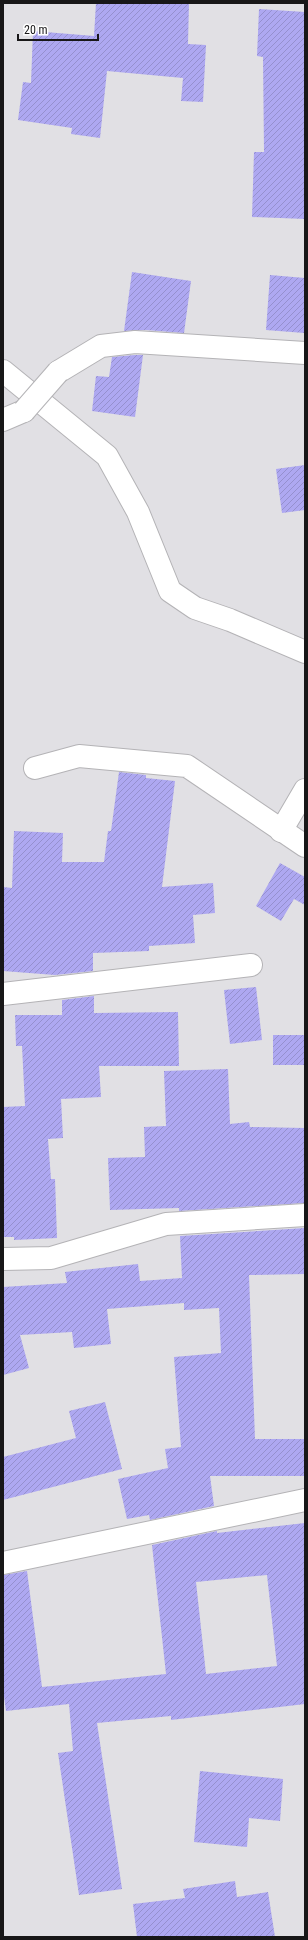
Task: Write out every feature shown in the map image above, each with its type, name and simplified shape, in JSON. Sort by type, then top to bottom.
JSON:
[{"type":"street","points":[[3,420],[24,411],[58,372],[101,346],[135,342],[305,353]]},
{"type":"street","points":[[3,371],[107,456],[138,512],[170,591],[195,608],[230,620],[305,652]]},
{"type":"street","points":[[35,768],[79,756],[187,766],[305,846]]},
{"type":"street","points":[[281,831],[305,790]]},
{"type":"street","points":[[3,994],[251,965]]},
{"type":"street","points":[[3,1259],[51,1258],[166,1224],[305,1215]]},
{"type":"street","points":[[3,1563],[305,1500]]},
{"type":"building","points":[[96,3],[189,3],[188,44],[206,45],[203,102],[181,101],[183,78],[107,71],[100,138],[71,134],[72,128],[18,120],[23,82],[31,83],[33,31],[94,36]]},
{"type":"building","points":[[259,9],[305,12],[305,219],[252,217],[254,152],[264,152],[263,57],[257,56]]},
{"type":"building","points":[[132,272],[191,281],[184,333],[146,330],[124,331]]},
{"type":"building","points":[[270,275],[305,278],[304,333],[266,330]]},
{"type":"building","points":[[143,355],[135,417],[92,411],[96,376],[109,377],[112,357]]},
{"type":"building","points":[[305,465],[305,510],[282,513],[276,469]]},
{"type":"building","points":[[119,772],[146,775],[146,778],[175,781],[162,887],[213,883],[215,913],[193,915],[195,943],[149,946],[149,951],[93,953],[93,971],[55,975],[3,971],[3,887],[12,888],[14,831],[63,833],[62,862],[104,862],[108,831],[111,831]]},
{"type":"building","points":[[280,863],[305,877],[305,905],[294,899],[281,921],[256,906]]},
{"type":"building","points":[[256,987],[262,1040],[230,1044],[224,990]]},
{"type":"building","points":[[94,996],[94,1013],[178,1012],[179,1066],[99,1066],[101,1097],[61,1099],[63,1138],[48,1139],[51,1179],[55,1179],[57,1238],[14,1240],[14,1237],[3,1237],[3,1107],[25,1106],[22,1046],[16,1046],[15,1015],[62,1015],[62,1000]]},
{"type":"building","points":[[273,1035],[305,1035],[305,1065],[273,1065]]},
{"type":"building","points":[[228,1069],[230,1124],[249,1122],[250,1127],[305,1128],[305,1203],[179,1211],[179,1208],[110,1210],[108,1158],[145,1157],[144,1127],[166,1126],[164,1071]]},
{"type":"building","points":[[305,1228],[305,1274],[249,1275],[255,1439],[305,1439],[305,1476],[210,1476],[214,1506],[150,1520],[149,1515],[127,1519],[118,1479],[168,1468],[165,1449],[181,1447],[174,1357],[221,1353],[219,1308],[184,1310],[184,1303],[107,1309],[111,1344],[74,1348],[72,1332],[20,1335],[29,1368],[3,1375],[3,1287],[67,1283],[65,1272],[138,1264],[140,1281],[182,1278],[180,1236]]},
{"type":"building","points":[[105,1402],[122,1469],[3,1500],[3,1457],[76,1438],[69,1411]]},
{"type":"building","points":[[305,1523],[305,1704],[171,1720],[171,1716],[97,1723],[122,1889],[79,1895],[58,1753],[73,1751],[69,1704],[6,1711],[3,1689],[3,1575],[27,1571],[42,1687],[166,1674],[152,1545],[217,1531],[217,1533]],"holes":[[[267,1575],[277,1666],[206,1674],[196,1582]]]},
{"type":"building","points":[[200,1771],[283,1779],[280,1821],[249,1818],[247,1847],[194,1842]]},
{"type":"building","points":[[235,1881],[237,1897],[268,1892],[275,1937],[137,1937],[133,1904],[185,1898],[183,1889]]}]
